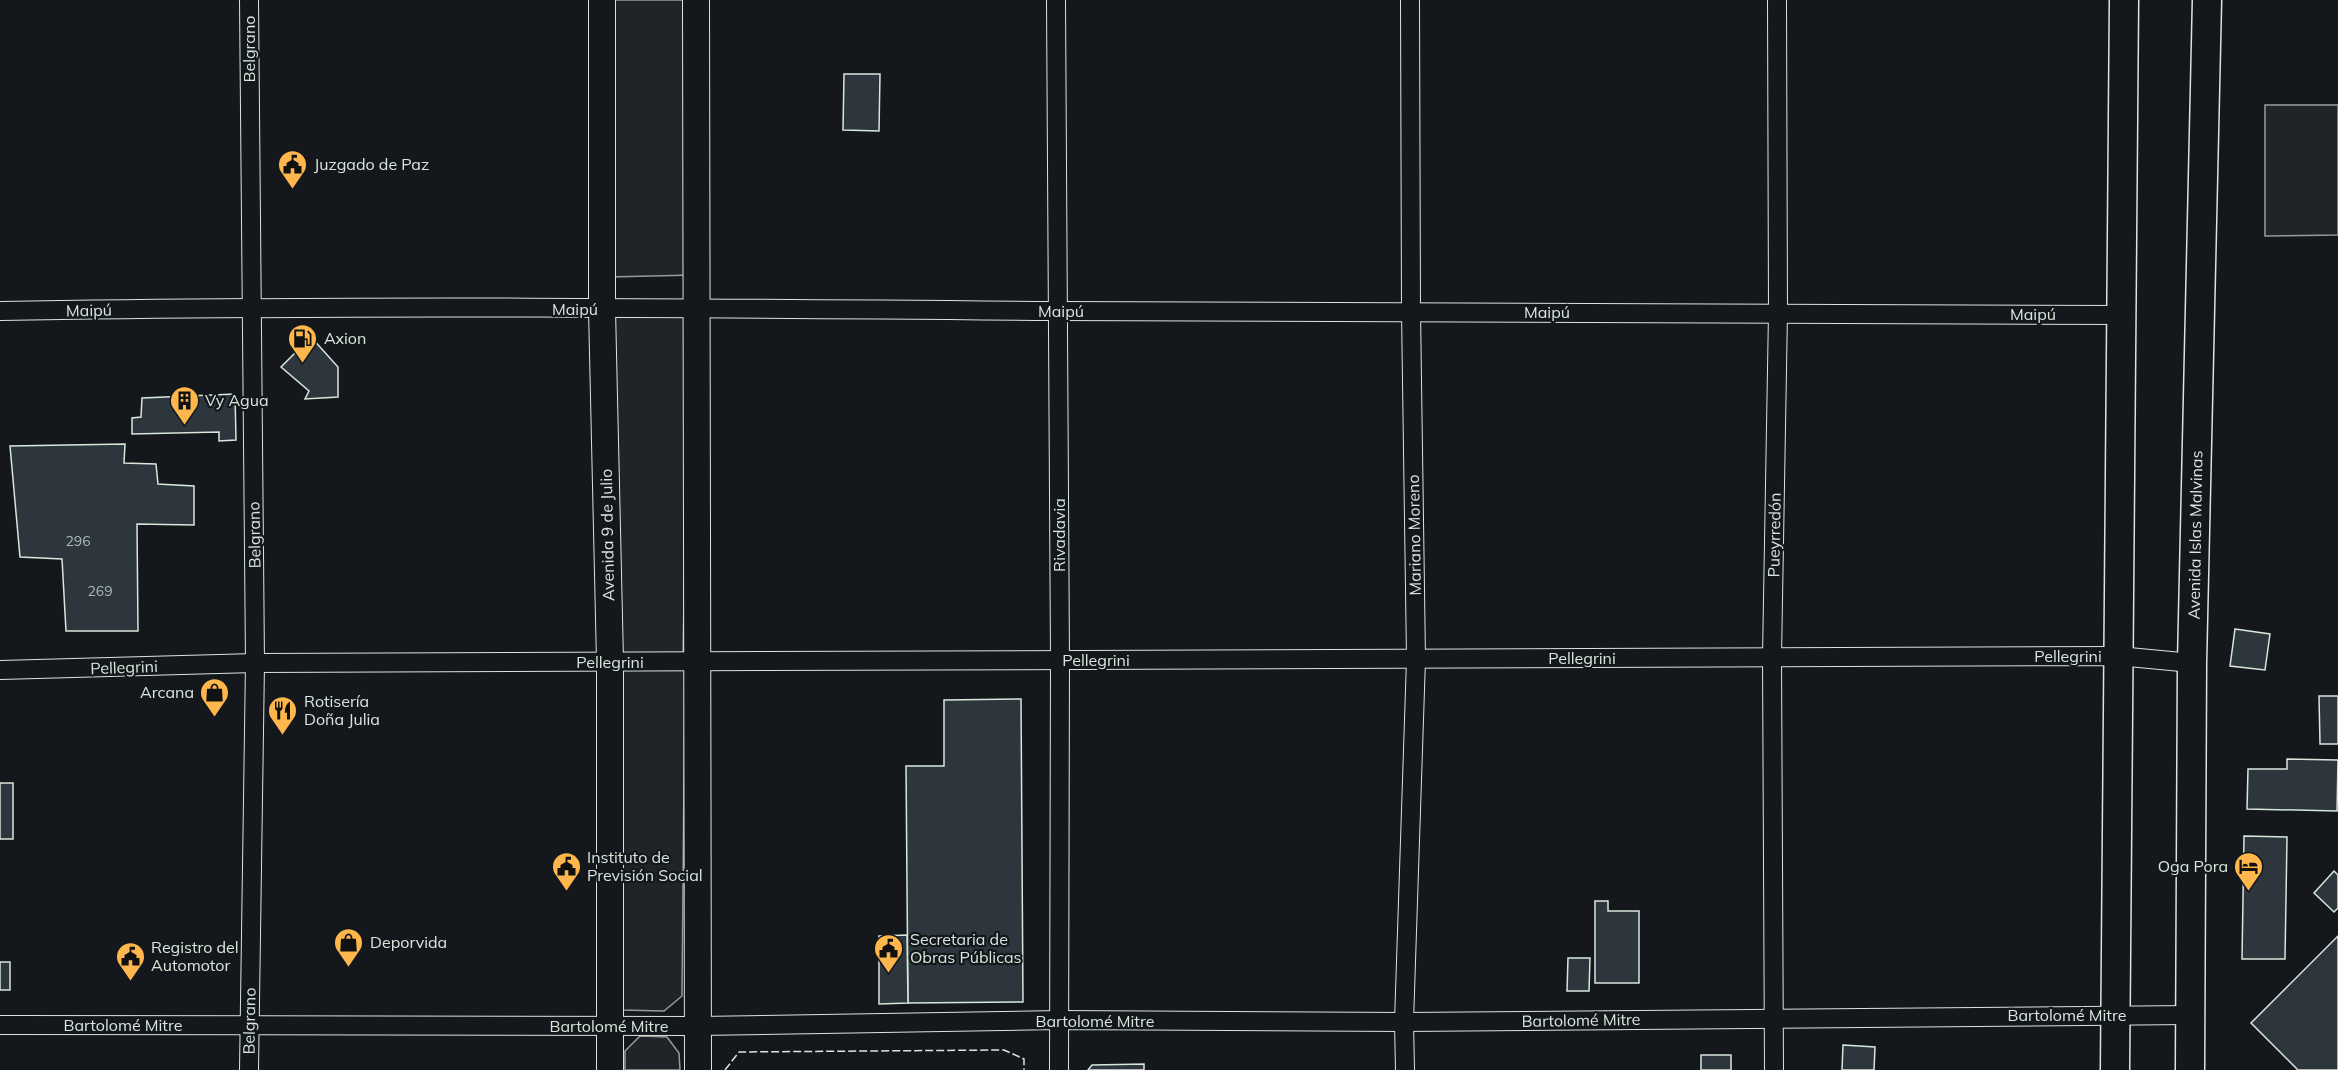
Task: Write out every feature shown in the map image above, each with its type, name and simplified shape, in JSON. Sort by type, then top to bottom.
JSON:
[{"type":"main road","name":"Avenida 9 de Julio","points":[[602,0],[602,309],[610,662],[610,1070]]},
{"type":"main road","points":[[696,0],[698,1070]]},
{"type":"main road","points":[[2115,1070],[2124,0]]},
{"type":"main road","name":"Avenida Islas Malvinas","points":[[2190,1070],[2192,663],[2207,0]]},
{"type":"street","name":"Belgrano","points":[[249,0],[255,663],[249,1070]]},
{"type":"street","name":"Rivadavia","points":[[1056,0],[1060,660],[1059,1070]]},
{"type":"street","name":"Mariano Moreno","points":[[1405,1070],[1404,1022],[1416,659],[1411,311],[1410,0]]},
{"type":"street","name":"Pueyrredón","points":[[1774,1070],[1772,657],[1778,312],[1778,0]]},
{"type":"street","name":"Maipú","points":[[0,311],[251,307],[602,309],[697,307],[1058,311],[2123,315]]},
{"type":"street","name":"Pellegrini","points":[[0,670],[255,663],[1772,657],[2118,656],[2192,663]]},
{"type":"street","name":"Bartolomé Mitre","points":[[0,1025],[699,1026],[1059,1020],[1404,1022],[2190,1015]]},
{"type":"shaded area","points":[[611,0],[699,0],[694,275],[610,277]]},
{"type":"shaded area","points":[[2265,105],[2338,105],[2338,235],[2265,236]]},
{"type":"shaded area","points":[[689,316],[683,656],[610,655],[606,317]]},
{"type":"shaded area","points":[[610,669],[685,669],[682,996],[664,1011],[621,1010]]},
{"type":"shaded area","points":[[640,1036],[667,1037],[679,1053],[680,1070],[625,1070],[625,1051]]},
{"type":"building","points":[[844,74],[880,74],[879,131],[843,130]]},
{"type":"building","points":[[311,337],[338,367],[338,397],[305,399],[309,391],[281,367]]},
{"type":"building","name":"Vy Agua","points":[[235,394],[236,440],[219,441],[219,432],[132,434],[132,418],[141,417],[142,398]]},
{"type":"building","points":[[125,444],[124,463],[156,464],[158,484],[194,486],[194,525],[137,524],[138,631],[66,631],[62,559],[20,557],[10,446]]},
{"type":"building","points":[[2235,629],[2270,634],[2265,670],[2230,666]]},
{"type":"building","points":[[2319,696],[2338,696],[2338,744],[2320,744]]},
{"type":"building","points":[[1021,699],[1023,1002],[908,1003],[906,766],[944,766],[944,700]]},
{"type":"building","points":[[2287,759],[2338,760],[2337,811],[2247,809],[2248,769],[2287,769]]},
{"type":"building","points":[[0,783],[13,783],[13,839],[0,839]]},
{"type":"building","points":[[2244,836],[2287,837],[2285,959],[2242,959]]},
{"type":"building","points":[[2334,871],[2338,875],[2338,908],[2334,912],[2314,893]]},
{"type":"building","points":[[1595,901],[1608,901],[1608,911],[1639,911],[1639,983],[1595,983]]},
{"type":"building","points":[[907,935],[908,1003],[879,1004],[879,936]]},
{"type":"building","points":[[2338,936],[2338,1070],[2298,1070],[2251,1023]]},
{"type":"building","points":[[1568,958],[1590,958],[1589,991],[1567,991]]},
{"type":"building","points":[[0,962],[10,962],[10,990],[0,990]]},
{"type":"building","points":[[1843,1045],[1875,1047],[1874,1070],[1842,1070]]},
{"type":"building","points":[[1701,1055],[1731,1055],[1731,1070],[1701,1070]]},
{"type":"building","points":[[1144,1064],[1144,1070],[1088,1070],[1092,1065]]},
{"type":"fence","points":[[725,1070],[739,1052],[1004,1050],[1024,1059],[1024,1070]]},
{"type":"place","name":"Juzgado de Paz","points":[[293,190]]},
{"type":"place","name":"Axion","points":[[303,364]]},
{"type":"place","name":"Vy Agua","points":[[184,426]]},
{"type":"place","name":"Arcana","points":[[215,718]]},
{"type":"place","name":"Rotisería Doña Julia","points":[[283,736]]},
{"type":"place","name":"Instituto de Previsión Social","points":[[566,892]]},
{"type":"place","name":"Oga Pora","points":[[2249,892]]},
{"type":"place","name":"Deporvida","points":[[349,968]]},
{"type":"place","name":"Secretaria de Obras Públicas","points":[[889,974]]},
{"type":"place","name":"Registro del Automotor","points":[[130,982]]}]
